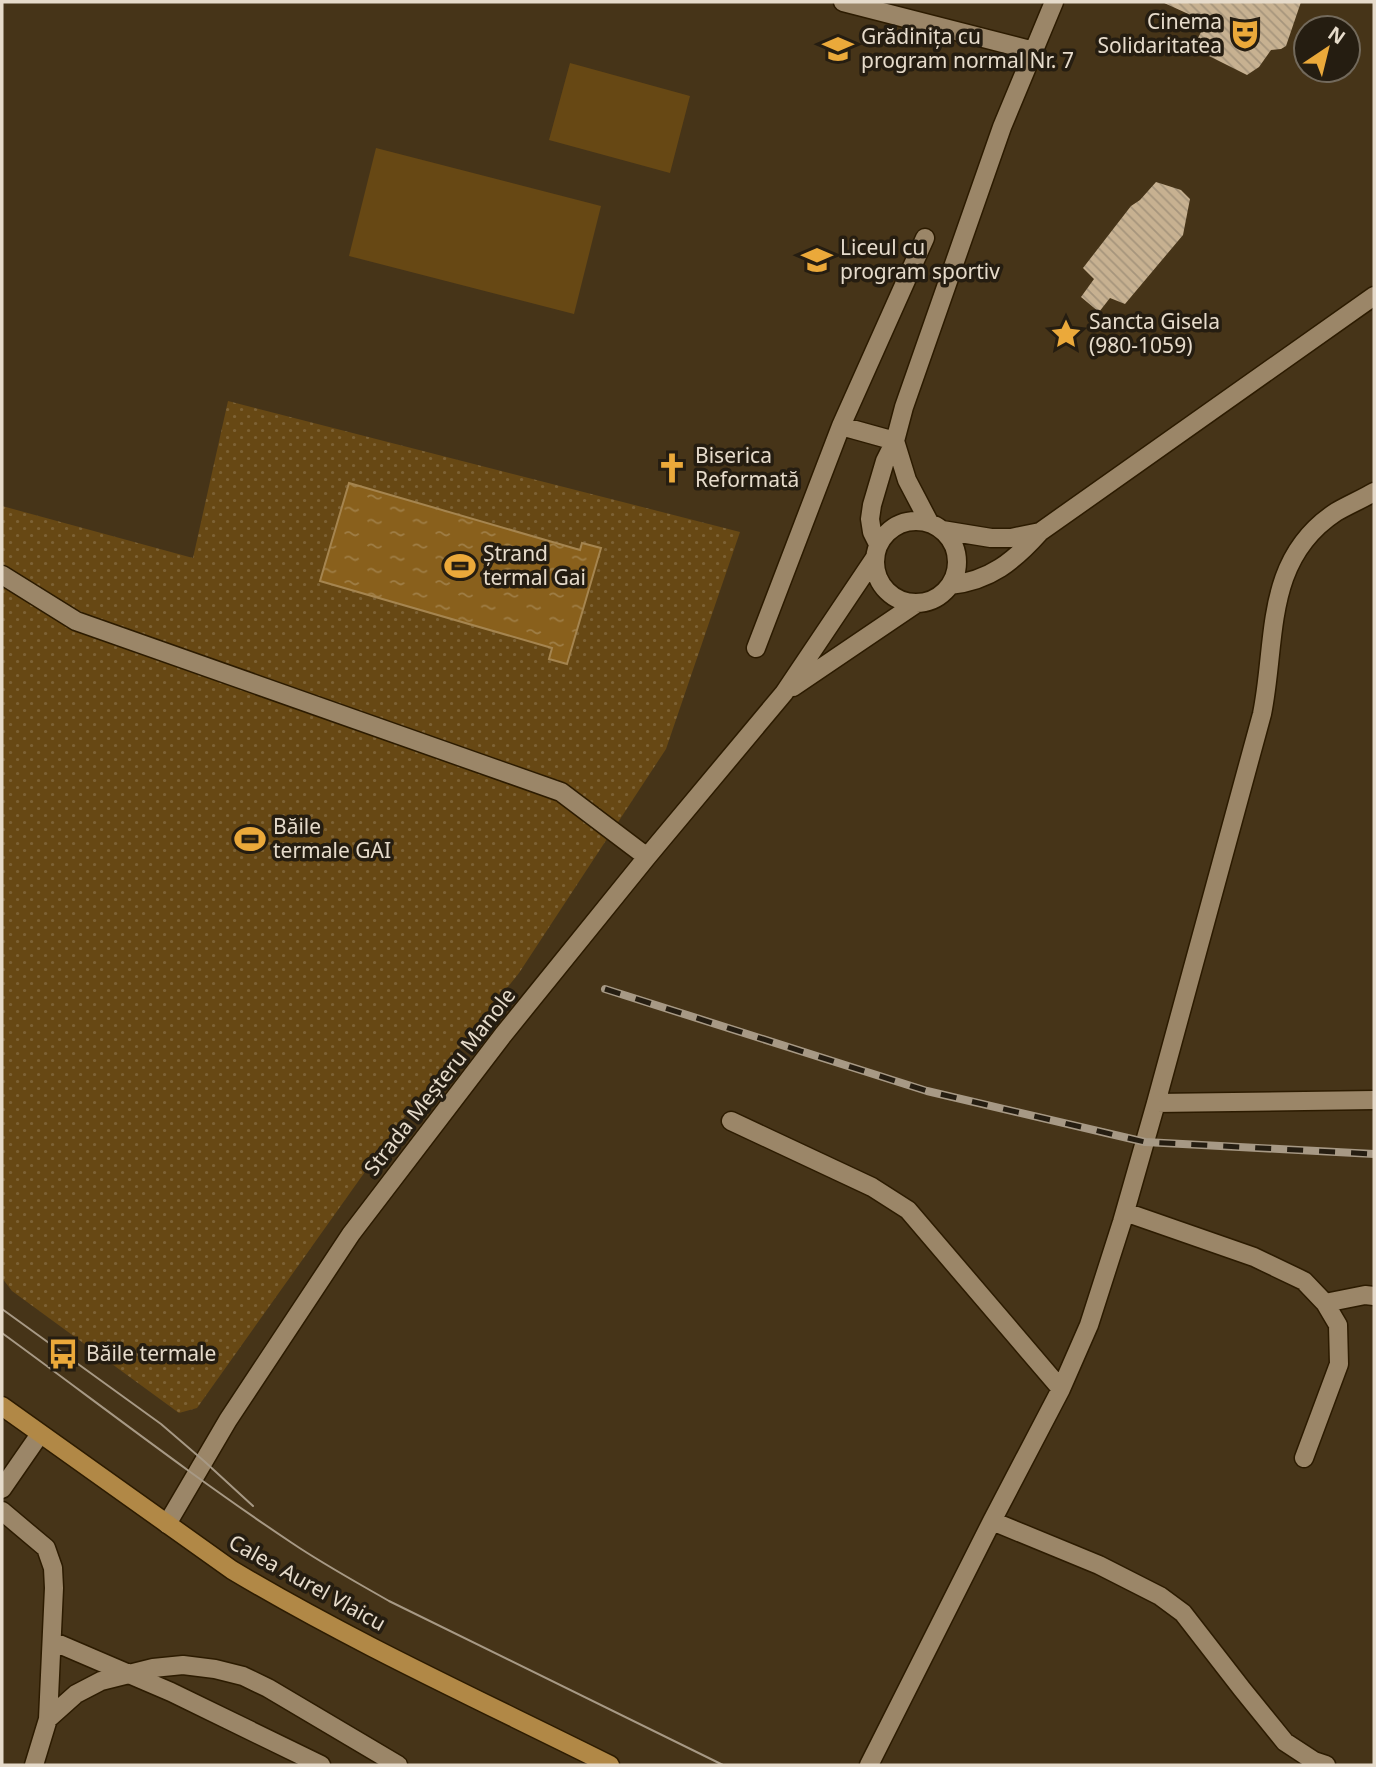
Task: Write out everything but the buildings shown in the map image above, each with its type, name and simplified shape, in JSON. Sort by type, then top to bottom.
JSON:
[{"type":"main road","name":"Calea Aurel Vlaicu","points":[[2,1406],[232,1570],[367,1644],[610,1765]]},
{"type":"street","points":[[843,2],[1034,51]]},
{"type":"street","points":[[895,441],[907,480],[936,526],[952,542],[957,556],[956,572],[950,585],[933,600],[918,603],[902,601],[884,588],[877,575],[870,519],[872,505],[997,140],[1054,2]]},
{"type":"street","points":[[756,648],[841,426],[925,238]]},
{"type":"street","points":[[950,585],[979,579],[1021,554],[1040,532],[1374,296]]},
{"type":"street","points":[[841,426],[895,441]]},
{"type":"street","points":[[869,1765],[1060,1389],[1089,1325],[1156,1103],[1262,714],[1278,593],[1290,561],[1309,535],[1335,513],[1374,492]]},
{"type":"street","points":[[784,693],[887,532],[899,524],[914,520],[991,538],[1011,538],[1040,532]]},
{"type":"street","points":[[2,575],[76,621],[561,792],[647,857]]},
{"type":"street","points":[[784,693],[918,603]]},
{"type":"street","name":"Strada Meșteru Manole","points":[[167,1524],[228,1420],[351,1234],[503,1035],[784,693]]},
{"type":"street","points":[[1156,1103],[1374,1100]]},
{"type":"street","points":[[731,1121],[872,1187],[908,1210],[1060,1389]]},
{"type":"street","points":[[1125,1212],[1254,1257],[1304,1281],[1325,1303],[1338,1325],[1339,1364],[1304,1458]]},
{"type":"street","points":[[1325,1303],[1365,1295],[1374,1296]]},
{"type":"street","points":[[2,1489],[40,1434]]},
{"type":"street","points":[[2,1511],[46,1548],[53,1568],[48,1719],[34,1765]]},
{"type":"street","points":[[992,1521],[1099,1565],[1160,1596],[1183,1613],[1285,1742],[1314,1761],[1326,1765]]},
{"type":"street","points":[[52,1642],[170,1692],[321,1765]]},
{"type":"street","points":[[48,1719],[76,1694],[101,1681],[153,1668],[183,1665],[215,1669],[243,1676],[268,1688],[398,1765]]},
{"type":"shaded area","points":[[570,63],[690,96],[670,173],[549,140]]},
{"type":"shaded area","points":[[376,148],[601,206],[574,314],[349,256]]},
{"type":"shaded area","name":"Ștrand termal Gai","points":[[228,401],[740,532],[666,749],[519,973],[399,1124],[197,1408],[179,1413],[12,1291],[2,1278],[2,506],[193,558]]},
{"type":"water","name":"Ștrand termal Gai","points":[[349,483],[580,550],[582,543],[601,548],[567,664],[549,659],[552,648],[320,581]]},
{"type":"tram line","points":[[2,1309],[161,1424],[253,1506]]},
{"type":"tram line","points":[[2,1333],[218,1492],[328,1566],[389,1601],[723,1765]]},
{"type":"railway","points":[[605,989],[927,1091],[1145,1142],[1374,1154]]},
{"type":"place","name":"Cinema Solidaritatea","points":[[1245,34]]},
{"type":"place","name":"Grădinița cu program normal Nr. 7","points":[[838,49]]},
{"type":"place","name":"Liceul cu program sportiv","points":[[817,260]]},
{"type":"place","name":"Sancta Gisela (980-1059)","points":[[1066,334]]},
{"type":"place","name":"Biserica Reformată","points":[[672,468]]},
{"type":"place","name":"Ștrand termal Gai","points":[[460,566]]},
{"type":"place","name":"Băile termale GAI","points":[[250,839]]},
{"type":"place","name":"Băile termale","points":[[63,1354]]}]
